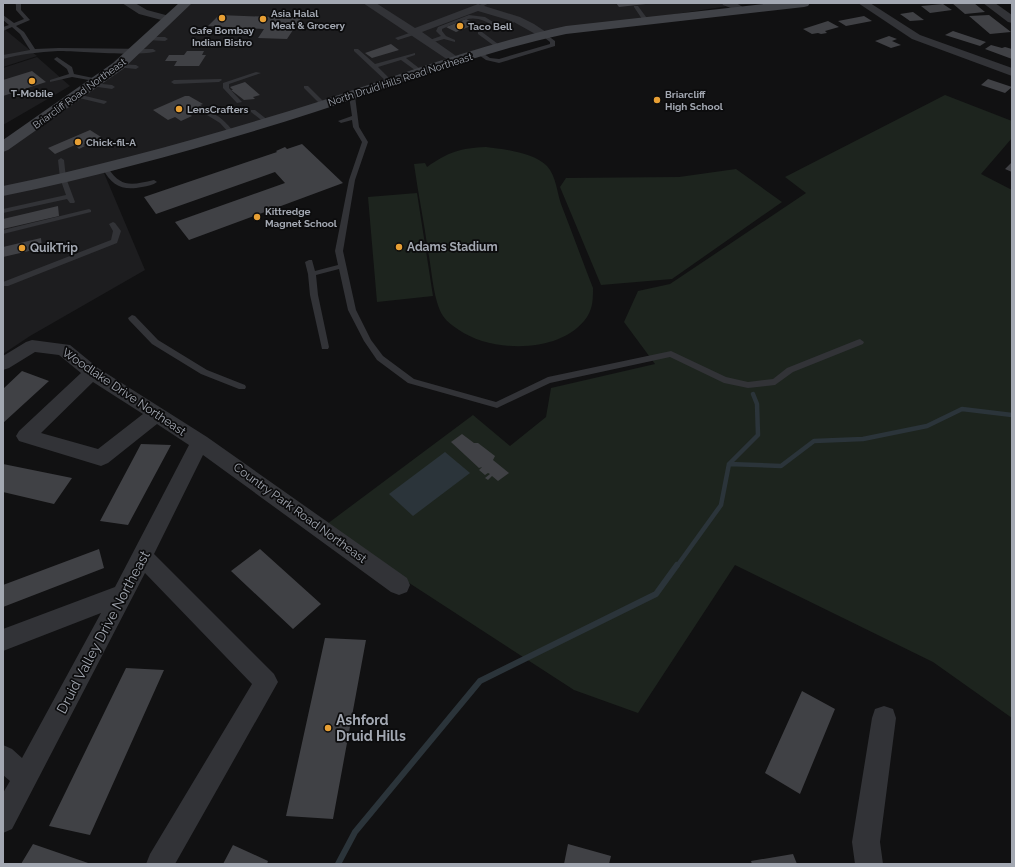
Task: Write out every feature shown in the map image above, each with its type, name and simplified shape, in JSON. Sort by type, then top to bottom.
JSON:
[{"type":"main road","name":"Briarcliff Road Northeast","points":[[3,147],[77,96],[102,84],[118,66],[133,53],[151,45],[169,19],[186,3]]},
{"type":"main road","name":"North Druid Hills Road Northeast","points":[[3,191],[63,178],[108,173],[352,96],[455,60],[543,34],[741,9],[804,3]]},
{"type":"street","points":[[127,3],[142,12],[169,19]]},
{"type":"street","points":[[368,3],[380,9],[455,60]]},
{"type":"street","points":[[727,3],[741,9]]},
{"type":"street","points":[[864,3],[916,37],[1012,72]]},
{"type":"street","points":[[988,3],[1012,20]]},
{"type":"street","points":[[414,33],[483,5],[513,21],[530,26],[543,34]]},
{"type":"street","points":[[998,10],[1012,8]]},
{"type":"street","name":"Woodlake Drive Northeast","points":[[3,364],[32,346],[64,349],[92,373],[200,442]]},
{"type":"street","points":[[92,373],[26,436],[101,458],[156,414]]},
{"type":"street","name":"Druid Valley Drive Northeast","points":[[3,820],[123,594],[200,442]]},
{"type":"street","name":"Country Park Road Northeast","points":[[200,442],[399,585]]},
{"type":"street","points":[[142,556],[266,682],[160,864]]},
{"type":"street","points":[[3,640],[123,594]]},
{"type":"street","points":[[869,864],[866,842],[884,718]]},
{"type":"street","points":[[3,758],[26,778]]},
{"type":"lane","points":[[3,29],[27,20],[18,10],[19,5],[17,3]]},
{"type":"lane","points":[[636,7],[646,21]]},
{"type":"lane","points":[[453,41],[444,37],[439,31],[440,28],[470,16],[486,18],[498,27]]},
{"type":"lane","points":[[3,17],[22,32],[34,51]]},
{"type":"lane","points":[[480,32],[499,47]]},
{"type":"lane","points":[[401,46],[395,38],[414,33]]},
{"type":"lane","points":[[479,53],[488,59],[498,61],[553,45],[553,42],[543,34]]},
{"type":"lane","points":[[428,42],[444,37]]},
{"type":"lane","points":[[151,45],[165,39]]},
{"type":"lane","points":[[3,57],[16,53],[58,48],[133,53]]},
{"type":"lane","points":[[356,50],[390,82]]},
{"type":"lane","points":[[3,61],[19,56],[25,52]]},
{"type":"lane","points":[[374,66],[413,54]]},
{"type":"lane","points":[[402,58],[421,72]]},
{"type":"lane","points":[[57,59],[70,68],[72,75]]},
{"type":"lane","points":[[118,66],[136,67]]},
{"type":"lane","points":[[239,102],[226,88],[226,83],[258,72]]},
{"type":"lane","points":[[52,81],[72,75],[102,84]]},
{"type":"lane","points":[[174,82],[218,80]]},
{"type":"lane","points":[[306,87],[324,104]]},
{"type":"lane","points":[[77,96],[104,102]]},
{"type":"lane","points":[[352,96],[356,127],[365,142],[352,180],[339,251],[342,266],[352,310],[368,341],[380,358],[411,381],[497,405],[548,380],[671,354],[724,380],[748,385],[775,382],[790,370],[860,342]]},
{"type":"lane","points":[[253,111],[267,122]]},
{"type":"lane","points":[[209,114],[222,122],[232,133]]},
{"type":"lane","points":[[341,121],[355,117]]},
{"type":"lane","points":[[3,210],[71,199],[63,178],[61,160]]},
{"type":"lane","points":[[108,173],[119,184],[128,186],[137,186],[154,182]]},
{"type":"lane","points":[[3,232],[89,211]]},
{"type":"lane","points":[[5,284],[114,241],[117,231],[113,224]]},
{"type":"lane","points":[[309,262],[325,347]]},
{"type":"lane","points":[[312,274],[342,266]]},
{"type":"lane","points":[[132,318],[155,342],[204,372],[242,387]]},
{"type":"shaded area","points":[[185,3],[761,3],[735,5],[556,32],[498,48],[253,130],[104,173],[145,270],[30,336],[3,354],[3,146],[81,93]]},
{"type":"shaded area","points":[[3,28],[37,56],[3,67]]},
{"type":"shaded area","points":[[37,57],[70,86],[3,125],[3,68]]},
{"type":"shaded area","points":[[945,95],[1012,121],[1012,138],[981,174],[1012,190],[1012,718],[933,662],[735,565],[638,713],[574,690],[323,527],[473,415],[510,446],[546,417],[551,388],[655,364],[624,322],[638,291],[670,284],[806,193],[785,177]]},
{"type":"shaded area","points":[[486,147],[518,152],[535,158],[547,166],[554,179],[561,204],[593,288],[592,307],[589,314],[576,329],[561,338],[526,346],[507,346],[489,343],[473,338],[450,324],[443,316],[437,302],[414,164],[425,163],[427,167],[448,154],[469,148]]},
{"type":"shaded area","points":[[736,169],[782,202],[672,279],[601,285],[560,187],[566,178],[679,177]]},
{"type":"shaded area","name":"Adams Stadium","points":[[417,193],[433,296],[377,302],[368,197]]},
{"type":"shaded area","points":[[445,452],[470,473],[413,516],[389,494]]},
{"type":"building","points":[[616,3],[646,3],[646,4],[619,7]]},
{"type":"building","points":[[952,3],[974,3],[985,12],[965,14]]},
{"type":"building","points":[[943,4],[952,10],[930,13],[921,6]]},
{"type":"building","points":[[913,12],[924,20],[910,21],[900,14]]},
{"type":"building","points":[[219,15],[301,18],[287,39],[258,38],[264,29],[208,26]]},
{"type":"building","points":[[989,15],[1011,32],[990,34],[969,16]]},
{"type":"building","points":[[864,16],[872,21],[846,26],[838,21]]},
{"type":"building","name":"Taco Bell","points":[[466,19],[476,24],[456,32],[446,27]]},
{"type":"building","points":[[828,21],[839,27],[825,31],[827,33],[821,34],[812,34],[803,29]]},
{"type":"building","points":[[953,31],[986,42],[980,46],[945,35]]},
{"type":"building","points":[[889,36],[897,39],[892,41],[901,45],[891,48],[875,41]]},
{"type":"building","points":[[391,44],[399,50],[372,58],[365,53]]},
{"type":"building","points":[[991,45],[1012,49],[1012,59],[985,49]]},
{"type":"building","points":[[187,51],[204,51],[202,55],[206,55],[199,66],[174,66],[177,61],[165,61],[169,55],[184,55]]},
{"type":"building","points":[[32,71],[46,82],[3,96],[3,80]]},
{"type":"building","points":[[988,79],[1012,87],[1005,93],[981,85]]},
{"type":"building","points":[[245,82],[260,95],[253,97],[255,99],[244,100],[231,90],[233,90],[230,87]]},
{"type":"building","name":"LensCrafters","points":[[185,96],[189,96],[203,104],[200,105],[204,107],[189,114],[192,116],[181,121],[175,117],[168,120],[153,110]]},
{"type":"building","points":[[90,130],[101,137],[83,145],[85,146],[79,149],[75,145],[55,154],[48,148]]},
{"type":"building","points":[[302,144],[343,183],[189,240],[175,222],[285,183],[275,172],[156,214],[144,197],[277,152],[276,151],[285,147],[287,149]]},
{"type":"building","points":[[1012,162],[1012,172],[1005,169]]},
{"type":"building","points":[[58,206],[59,216],[3,229],[3,219]]},
{"type":"building","name":"QuikTrip","points":[[41,238],[42,248],[3,257],[3,247]]},
{"type":"building","points":[[22,371],[49,381],[3,423],[3,389]]},
{"type":"building","points":[[462,434],[474,443],[478,443],[495,456],[493,460],[509,473],[498,481],[492,476],[488,480],[485,478],[490,474],[488,473],[485,475],[479,470],[482,467],[479,468],[451,442]]},
{"type":"building","points":[[141,444],[171,445],[128,525],[100,521]]},
{"type":"building","points":[[3,464],[72,478],[54,504],[3,492]]},
{"type":"building","points":[[99,549],[104,568],[3,607],[3,585]]},
{"type":"building","points":[[260,549],[321,604],[293,629],[231,571]]},
{"type":"building","name":"Ashford Druid Hills","points":[[325,638],[366,640],[333,819],[286,816]]},
{"type":"building","points":[[126,668],[164,670],[90,835],[49,826]]},
{"type":"building","points":[[802,691],[835,709],[800,794],[765,773]]},
{"type":"building","points":[[33,844],[91,864],[21,864]]},
{"type":"building","points":[[568,844],[611,856],[609,864],[564,864]]},
{"type":"building","points":[[233,845],[268,861],[267,864],[223,864]]},
{"type":"building","points":[[793,854],[797,864],[752,864],[751,861]]},
{"type":"waterway","points":[[729,464],[758,435],[757,404],[753,394]]},
{"type":"waterway","points":[[729,464],[781,466],[814,441],[863,439],[927,426],[962,409],[1012,415]]},
{"type":"waterway","points":[[677,566],[721,505],[729,464]]},
{"type":"waterway","points":[[338,864],[355,832],[480,681],[656,594],[677,565]]},
{"type":"place","name":"Cafe Bombay Indian Bistro","points":[[222,18]]},
{"type":"place","name":"Asia Halal Meat & Grocery","points":[[263,19]]},
{"type":"place","name":"Taco Bell","points":[[460,26]]},
{"type":"place","name":"T-Mobile","points":[[32,81]]},
{"type":"place","name":"Briarcliff High School","points":[[657,100]]},
{"type":"place","name":"LensCrafters","points":[[179,109]]},
{"type":"place","name":"Chick-fil-A","points":[[78,142]]},
{"type":"place","name":"Kittredge Magnet School","points":[[257,217]]},
{"type":"place","name":"Adams Stadium","points":[[399,247]]},
{"type":"place","name":"QuikTrip","points":[[22,248]]},
{"type":"place","name":"Ashford Druid Hills","points":[[328,728]]}]
